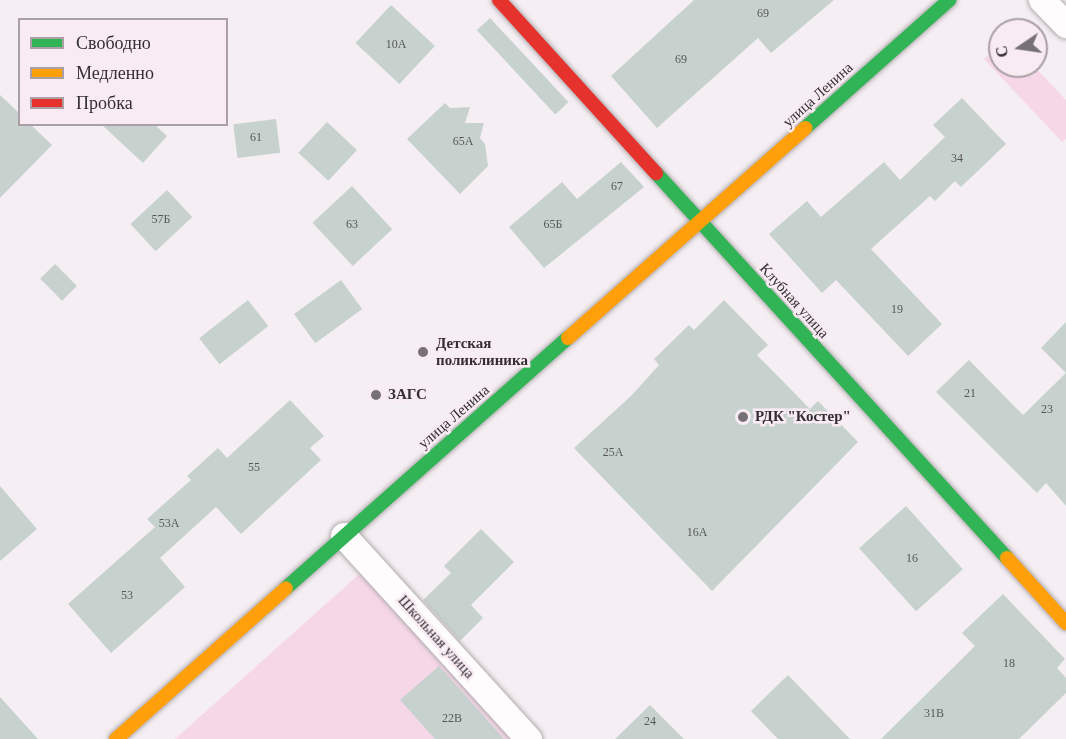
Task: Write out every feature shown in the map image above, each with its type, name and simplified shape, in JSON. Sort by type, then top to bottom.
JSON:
[{"type":"main road","name":"Клубная улица","points":[[499,0],[1066,623]]},
{"type":"main road","name":"улица Ленина","points":[[116,739],[949,0]]},
{"type":"street","points":[[1042,0],[1066,26]]},
{"type":"street","name":"Школьная улица","points":[[344,536],[529,739]]},
{"type":"shaded area","points":[[1002,78],[1045,78],[1066,100],[1066,139],[1062,142]]},
{"type":"shaded area","points":[[365,569],[516,739],[175,739]]},
{"type":"building","points":[[694,0],[834,0],[771,53],[758,38],[657,128],[611,76]]},
{"type":"building","points":[[391,5],[435,46],[399,84],[356,43]]},
{"type":"building","points":[[490,18],[568,102],[555,114],[477,30]]},
{"type":"building","points":[[0,95],[18,112],[18,126],[32,126],[52,145],[0,198]]},
{"type":"building","points":[[962,98],[1006,144],[961,187],[955,181],[935,201],[930,196],[871,249],[942,324],[908,356],[836,280],[822,293],[769,234],[807,201],[821,217],[884,162],[900,180],[945,137],[933,125]]},
{"type":"building","points":[[445,103],[450,108],[470,107],[465,123],[484,123],[480,138],[485,144],[488,166],[460,194],[407,139]]},
{"type":"building","points":[[276,119],[280,153],[237,158],[233,124]]},
{"type":"building","points":[[327,122],[357,150],[328,181],[298,153]]},
{"type":"building","points":[[103,126],[156,126],[167,136],[143,163]]},
{"type":"building","points":[[621,162],[644,187],[544,268],[509,227],[562,182],[577,199]]},
{"type":"building","points":[[352,186],[392,229],[353,266],[313,223]]},
{"type":"building","points":[[167,190],[192,217],[156,251],[130,224]]},
{"type":"building","points":[[55,264],[77,286],[62,301],[40,279]]},
{"type":"building","points":[[341,280],[362,309],[315,343],[294,314]]},
{"type":"building","points":[[248,300],[268,326],[219,364],[199,338]]},
{"type":"building","points":[[724,300],[768,345],[757,355],[810,409],[818,401],[858,442],[712,591],[574,448],[631,396],[659,365],[654,359],[689,325],[694,330]]},
{"type":"building","points":[[1066,322],[1066,373],[1041,348]]},
{"type":"building","points":[[969,360],[1023,415],[1066,373],[1066,506],[1046,483],[1037,493],[936,392]]},
{"type":"building","points":[[290,400],[324,436],[310,448],[321,460],[241,534],[216,507],[160,558],[185,587],[111,653],[68,604],[155,527],[147,519],[191,480],[187,476],[218,448],[227,458]]},
{"type":"building","points":[[0,486],[37,529],[0,561]]},
{"type":"building","points":[[906,506],[963,569],[916,611],[859,548]]},
{"type":"building","points":[[481,529],[514,562],[471,605],[483,618],[460,641],[423,600],[451,573],[444,566]]},
{"type":"building","points":[[1003,594],[1065,659],[1057,668],[1066,678],[1066,693],[1019,739],[881,739],[975,646],[962,633]]},
{"type":"building","points":[[439,666],[504,739],[435,739],[400,700]]},
{"type":"building","points":[[788,675],[850,739],[778,739],[751,711]]},
{"type":"building","points":[[0,697],[38,739],[0,739]]},
{"type":"building","points":[[650,705],[684,739],[615,739]]},
{"type":"traffic: fast","points":[[805,128],[949,0]]},
{"type":"traffic: fast","points":[[656,173],[1007,558]]},
{"type":"traffic: fast","points":[[286,588],[568,338]]},
{"type":"traffic: slow","points":[[568,338],[805,128]]},
{"type":"traffic: slow","points":[[1007,558],[1066,623]]},
{"type":"traffic: slow","points":[[116,739],[286,588]]},
{"type":"traffic: jam","points":[[499,0],[656,173]]},
{"type":"place","name":"Детская поликлиника","points":[[423,352]]},
{"type":"place","name":"ЗАГС","points":[[376,395]]},
{"type":"place","name":"РДК \"Костер\"","points":[[743,417]]}]
